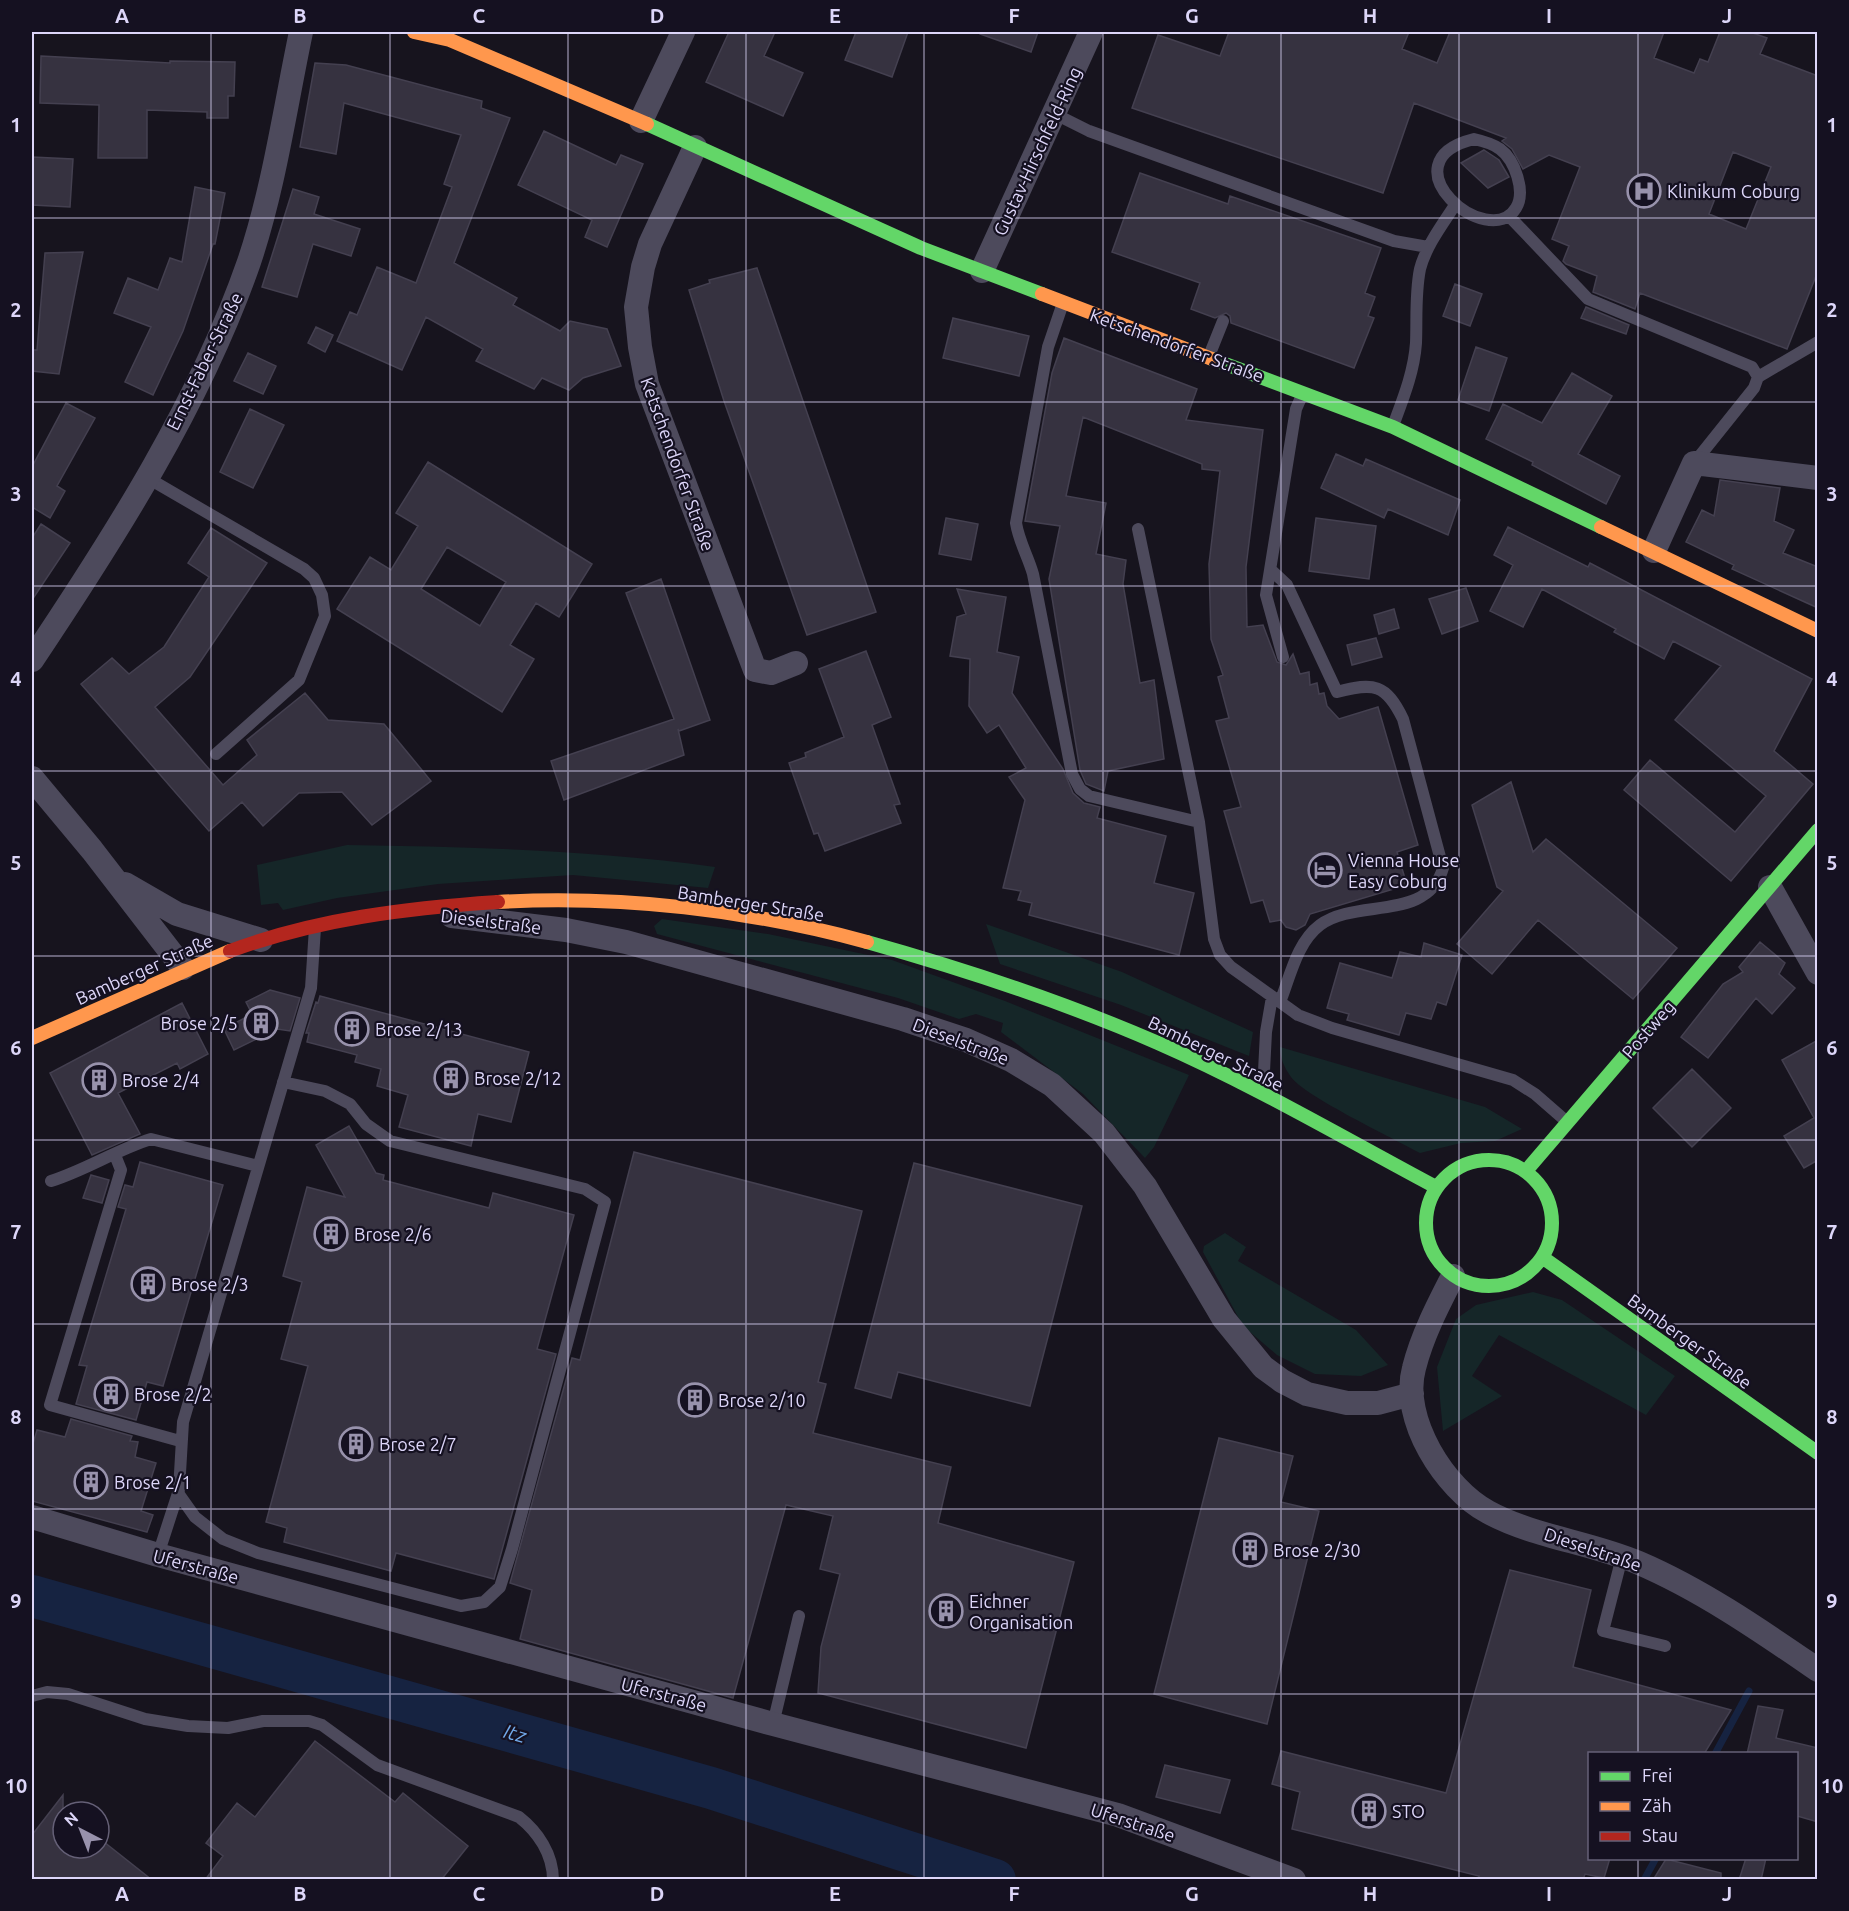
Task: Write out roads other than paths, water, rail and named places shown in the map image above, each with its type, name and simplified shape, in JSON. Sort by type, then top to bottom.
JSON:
[{"type":"street","name":"Ernst-Faber-Straße","points":[[32,660],[97,563],[146,477],[229,317],[250,259],[271,175],[301,32]]},
{"type":"street","name":"Ketschendorfer Straße","points":[[414,32],[450,40],[641,121],[921,248],[1393,427],[1818,631]]},
{"type":"street","points":[[641,121],[684,32]]},
{"type":"street","name":"Gustav-Hirschfeld-Ring","points":[[982,271],[1091,32]]},
{"type":"street","name":"Ketschendorfer Straße","points":[[695,147],[650,244],[643,267],[636,307],[641,356],[647,384],[755,670],[771,673],[796,663]]},
{"type":"street","points":[[1654,551],[1694,463],[1818,478]]},
{"type":"street","points":[[32,778],[114,878],[183,968]]},
{"type":"street","name":"Postweg","points":[[1526,1172],[1818,830]]},
{"type":"street","points":[[114,878],[177,914],[261,940]]},
{"type":"street","points":[[1770,888],[1818,973]]},
{"type":"street","name":"Bamberger Straße","points":[[32,1038],[183,968],[261,940],[315,925],[398,910],[491,901],[566,899],[685,909],[813,930],[925,955],[968,968],[1158,1043],[1263,1094],[1436,1187]]},
{"type":"street","name":"Dieselstraße","points":[[398,910],[567,930],[626,942],[903,1019],[966,1040],[1011,1060],[1052,1085],[1104,1133],[1146,1186],[1224,1319],[1263,1367],[1282,1381],[1307,1394],[1347,1403],[1377,1403],[1412,1394]]},
{"type":"street","points":[[1478,1160],[1503,1161],[1526,1172],[1543,1189],[1551,1211],[1551,1235],[1542,1257],[1524,1275],[1502,1285],[1476,1286],[1453,1276],[1435,1258],[1426,1235],[1426,1210],[1436,1187],[1454,1169],[1478,1160]]},
{"type":"street","name":"Bamberger Straße","points":[[1542,1257],[1818,1454]]},
{"type":"street","name":"Dieselstraße","points":[[1453,1276],[1437,1306],[1413,1369],[1412,1394],[1418,1428],[1427,1448],[1446,1476],[1471,1501],[1509,1521],[1622,1557],[1684,1584],[1818,1670]]},
{"type":"street","name":"Uferstraße","points":[[32,1517],[158,1555],[773,1724],[1118,1815],[1294,1880]]},
{"type":"lane","points":[[1054,114],[1089,130],[1384,238],[1428,247]]},
{"type":"lane","points":[[1474,139],[1501,149],[1513,166],[1520,189],[1516,208],[1509,216],[1493,221],[1473,216],[1455,205],[1441,187],[1437,170],[1441,159],[1455,144],[1474,139]]},
{"type":"lane","points":[[1393,427],[1409,383],[1416,345],[1420,269],[1428,247],[1455,205]]},
{"type":"lane","points":[[1509,216],[1588,299],[1752,367],[1758,377]]},
{"type":"lane","points":[[1064,302],[1048,347],[1016,523],[1019,541],[1029,558],[1033,574],[1072,774],[1080,789],[1089,796],[1199,822]]},
{"type":"lane","points":[[1209,357],[1223,321]]},
{"type":"lane","points":[[1694,463],[1754,388],[1758,377],[1818,342]]},
{"type":"lane","points":[[1282,657],[1266,595],[1296,409],[1303,392]]},
{"type":"lane","points":[[146,477],[304,569],[314,578],[322,596],[325,616],[299,680],[216,754]]},
{"type":"lane","points":[[1138,529],[1199,822],[1214,939],[1220,955],[1231,967],[1299,1015],[1332,1028],[1513,1080],[1535,1094],[1567,1122]]},
{"type":"lane","points":[[1263,1094],[1266,1032],[1276,999],[1305,941],[1320,924],[1417,899],[1431,890],[1443,868],[1403,719],[1393,698],[1381,688],[1361,686],[1337,692],[1287,585],[1271,570]]},
{"type":"lane","points":[[158,1555],[178,1493],[183,1422],[310,988],[315,925]]},
{"type":"lane","points":[[178,1493],[195,1517],[223,1539],[258,1553],[461,1606],[484,1602],[500,1587],[512,1549],[586,1279],[605,1202],[585,1189],[390,1141],[366,1124],[350,1104],[324,1091],[283,1082]]},
{"type":"lane","points":[[51,1181],[81,1172],[151,1139],[258,1166]]},
{"type":"lane","points":[[114,1155],[121,1170],[50,1405],[180,1441]]},
{"type":"lane","points":[[1622,1557],[1603,1631],[1665,1646]]},
{"type":"lane","points":[[773,1724],[799,1616]]},
{"type":"lane","points":[[32,1696],[47,1692],[68,1694],[145,1719],[188,1726],[228,1728],[263,1721],[309,1721],[322,1725],[377,1765],[519,1817],[534,1829],[542,1840],[553,1880]]},
{"type":"waterway","name":"Itz","points":[[32,1596],[711,1788],[995,1880]]},
{"type":"waterway","points":[[1716,1752],[1749,1691]]},
{"type":"waterway","points":[[1644,1880],[1655,1860]]},
{"type":"place","name":"Klinikum Coburg","points":[[1644,191]]},
{"type":"place","name":"Vienna House Easy Coburg","points":[[1325,870]]},
{"type":"place","name":"Brose 2/5","points":[[261,1023]]},
{"type":"place","name":"Brose 2/13","points":[[352,1029]]},
{"type":"place","name":"Brose 2/12","points":[[451,1078]]},
{"type":"place","name":"Brose 2/4","points":[[99,1080]]},
{"type":"place","name":"Brose 2/6","points":[[331,1234]]},
{"type":"place","name":"Brose 2/3","points":[[148,1284]]},
{"type":"place","name":"Brose 2/2","points":[[111,1394]]},
{"type":"place","name":"Brose 2/10","points":[[695,1400]]},
{"type":"place","name":"Brose 2/7","points":[[356,1444]]},
{"type":"place","name":"Brose 2/1","points":[[91,1482]]},
{"type":"place","name":"Brose 2/30","points":[[1250,1550]]},
{"type":"place","name":"Eichner Organisation","points":[[946,1611]]},
{"type":"place","name":"STO","points":[[1369,1811]]}]
